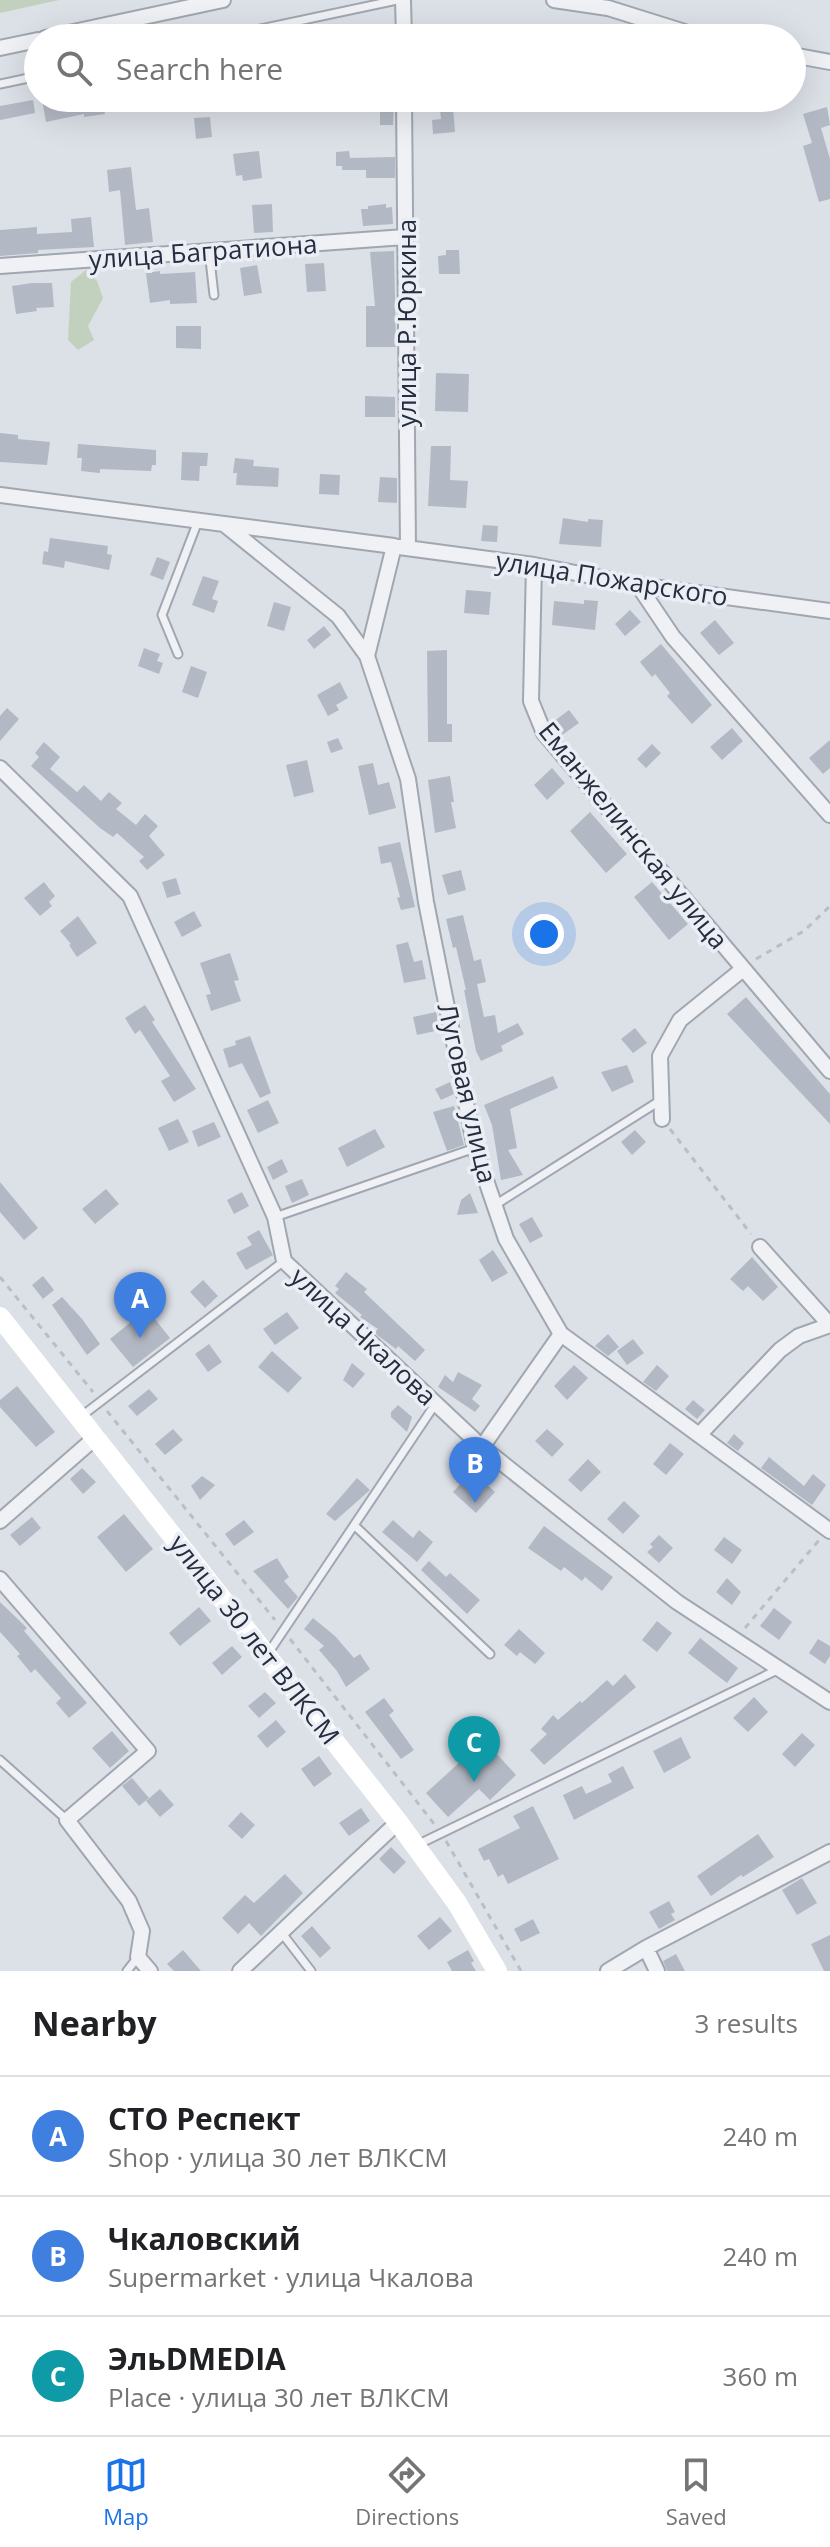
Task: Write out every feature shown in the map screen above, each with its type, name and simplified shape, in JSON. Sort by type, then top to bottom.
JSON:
[{"type":"main road","name":"улица 30 лет ВЛКСМ","points":[[0,1317],[398,1822],[457,1903],[497,1971]]},
{"type":"street","points":[[111,24],[223,0]]},
{"type":"street","points":[[400,0],[403,24]]},
{"type":"street","points":[[554,0],[608,8],[659,24]]},
{"type":"street","points":[[0,48],[24,43]]},
{"type":"street","points":[[806,58],[830,62]]},
{"type":"street","name":"улица Р.Юркина","points":[[401,547],[404,112]]},
{"type":"street","name":"улица Багратиона","points":[[0,266],[405,237]]},
{"type":"street","points":[[0,495],[401,547],[367,656]]},
{"type":"street","name":"Луговая улица","points":[[223,524],[338,616],[367,656],[408,779],[426,902],[475,1148],[506,1239],[561,1334],[829,1530]]},
{"type":"street","name":"улица Пожарского","points":[[401,547],[534,565],[638,585],[830,611]]},
{"type":"street","name":"Еманжелинская улица","points":[[534,565],[531,701],[544,733],[830,1071]]},
{"type":"street","points":[[638,585],[673,637],[830,815]]},
{"type":"street","name":"улица Чкалова","points":[[0,768],[130,896],[275,1217],[284,1261],[482,1447],[677,1602],[830,1702]]},
{"type":"street","points":[[662,1119],[660,1056],[680,1020],[743,969]]},
{"type":"street","points":[[699,1435],[780,1350],[799,1336],[830,1325],[760,1247]]},
{"type":"street","points":[[482,1447],[561,1334]]},
{"type":"street","points":[[0,1521],[96,1437]]},
{"type":"street","points":[[0,1579],[148,1751],[67,1820],[129,1901],[142,1931],[138,1957],[150,1971]]},
{"type":"street","points":[[240,1971],[398,1822]]},
{"type":"street","points":[[608,1971],[830,1852]]},
{"type":"street","points":[[646,1948],[657,1971]]},
{"type":"lane","points":[[285,24],[400,0]]},
{"type":"lane","points":[[0,84],[24,79]]},
{"type":"lane","points":[[209,251],[214,295]]},
{"type":"lane","points":[[178,654],[162,615],[198,521]]},
{"type":"lane","points":[[495,1205],[661,1100]]},
{"type":"lane","points":[[275,1217],[475,1148]]},
{"type":"lane","points":[[80,1417],[284,1261]]},
{"type":"lane","points":[[268,1654],[436,1403]]},
{"type":"lane","points":[[355,1526],[490,1654]]},
{"type":"lane","points":[[415,1846],[779,1669]]},
{"type":"lane","points":[[0,1760],[67,1820]]},
{"type":"lane","points":[[281,1932],[311,1971]]},
{"type":"lane","points":[[127,1971],[138,1957]]},
{"type":"path","points":[[743,969],[804,931],[830,906]]},
{"type":"path","points":[[662,1119],[760,1247]]},
{"type":"path","points":[[0,1277],[441,1832],[521,1971]]},
{"type":"path","points":[[735,1640],[829,1530]]},
{"type":"green space","points":[[0,0],[59,0],[0,13]]},
{"type":"green space","points":[[86,270],[97,281],[103,298],[88,326],[94,340],[78,350],[68,340],[71,282]]},
{"type":"building","points":[[24,102],[24,112],[35,113],[0,120],[0,106]]},
{"type":"building","points":[[827,107],[830,125],[821,128],[830,159],[830,199],[819,202],[803,146],[812,143],[803,114]]},
{"type":"building","points":[[44,112],[105,114],[84,117],[84,114],[46,122]]},
{"type":"building","points":[[380,112],[394,112],[393,125],[380,125]]},
{"type":"building","points":[[440,112],[453,112],[455,132],[433,134],[432,120],[441,119]]},
{"type":"building","points":[[210,117],[212,137],[196,139],[194,118]]},
{"type":"building","points":[[259,151],[262,178],[243,181],[242,175],[236,176],[233,154]]},
{"type":"building","points":[[349,151],[350,158],[395,157],[395,178],[366,178],[366,170],[342,170],[342,166],[336,166],[336,152]]},
{"type":"building","points":[[131,167],[136,210],[149,208],[153,242],[125,245],[120,190],[109,192],[107,170]]},
{"type":"building","points":[[272,204],[273,232],[254,233],[252,205]]},
{"type":"building","points":[[386,204],[386,208],[392,207],[393,224],[363,226],[361,209]]},
{"type":"building","points":[[91,217],[94,247],[0,256],[0,230],[37,227],[37,234],[72,232],[71,219]]},
{"type":"building","points":[[446,250],[459,250],[460,274],[439,274],[438,256],[446,255]]},
{"type":"building","points":[[394,251],[396,347],[366,347],[366,306],[375,306],[370,252]]},
{"type":"building","points":[[324,263],[326,291],[307,292],[305,264]]},
{"type":"building","points":[[257,265],[262,293],[244,296],[240,268]]},
{"type":"building","points":[[160,271],[160,274],[195,272],[197,303],[170,304],[170,300],[150,303],[146,273]]},
{"type":"building","points":[[52,283],[54,307],[16,314],[12,286]]},
{"type":"building","points":[[176,326],[201,326],[201,349],[176,348]]},
{"type":"building","points":[[436,373],[469,374],[468,412],[435,411]]},
{"type":"building","points":[[365,396],[395,397],[395,417],[365,417]]},
{"type":"building","points":[[0,433],[18,435],[18,439],[50,442],[47,465],[0,462]]},
{"type":"building","points":[[78,444],[156,450],[156,465],[152,465],[151,471],[81,471],[82,458],[77,458]]},
{"type":"building","points":[[431,446],[451,446],[450,480],[468,481],[466,508],[428,506]]},
{"type":"building","points":[[182,452],[208,453],[207,466],[200,466],[199,481],[181,480]]},
{"type":"building","points":[[235,458],[254,460],[253,466],[279,468],[278,487],[236,485],[237,473],[233,473]]},
{"type":"building","points":[[320,474],[340,475],[339,495],[319,494]]},
{"type":"building","points":[[380,477],[397,478],[397,503],[378,502]]},
{"type":"building","points":[[563,518],[588,522],[588,519],[603,520],[601,547],[559,544]]},
{"type":"building","points":[[483,525],[498,526],[497,542],[481,541]]},
{"type":"building","points":[[50,538],[108,546],[107,554],[112,555],[109,570],[65,561],[64,568],[42,564]]},
{"type":"building","points":[[157,557],[170,562],[163,580],[150,575]]},
{"type":"building","points":[[203,576],[219,581],[212,599],[218,601],[214,613],[192,605]]},
{"type":"building","points":[[466,590],[491,592],[489,615],[464,613]]},
{"type":"building","points":[[584,600],[598,601],[595,630],[552,625],[554,601],[584,604]]},
{"type":"building","points":[[274,602],[291,607],[284,631],[267,626]]},
{"type":"building","points":[[630,610],[641,622],[625,636],[615,624]]},
{"type":"building","points":[[715,620],[734,643],[719,655],[700,633]]},
{"type":"building","points":[[324,626],[331,635],[314,649],[307,640]]},
{"type":"building","points":[[661,644],[712,705],[692,724],[667,696],[670,693],[655,674],[652,677],[640,662]]},
{"type":"building","points":[[144,648],[160,654],[157,661],[163,663],[159,674],[138,666]]},
{"type":"building","points":[[447,650],[447,724],[452,724],[452,742],[428,742],[427,651]]},
{"type":"building","points":[[191,666],[207,672],[198,698],[182,692]]},
{"type":"building","points":[[340,682],[348,698],[336,705],[339,710],[328,716],[317,695]]},
{"type":"building","points":[[7,708],[19,719],[0,741],[0,716]]},
{"type":"building","points":[[569,710],[579,723],[562,735],[553,722]]},
{"type":"building","points":[[732,728],[743,741],[722,760],[710,747]]},
{"type":"building","points":[[338,738],[343,749],[331,753],[327,742]]},
{"type":"building","points":[[830,740],[830,768],[823,774],[809,758]]},
{"type":"building","points":[[44,742],[60,757],[50,769],[77,792],[84,785],[101,801],[109,792],[122,803],[116,809],[136,825],[145,814],[158,826],[149,836],[165,855],[147,870],[139,861],[144,857],[117,833],[113,837],[100,828],[31,766],[39,757],[35,753]]},
{"type":"building","points":[[652,744],[661,753],[646,768],[637,759]]},
{"type":"building","points":[[307,760],[314,792],[294,797],[286,765]]},
{"type":"building","points":[[373,763],[378,785],[389,782],[396,808],[369,815],[358,766]]},
{"type":"building","points":[[552,768],[565,783],[547,800],[534,785]]},
{"type":"building","points":[[450,776],[456,828],[435,833],[428,780]]},
{"type":"building","points":[[590,812],[627,854],[606,873],[570,831]]},
{"type":"building","points":[[400,842],[415,907],[401,910],[391,862],[381,864],[378,847]]},
{"type":"building","points":[[461,870],[466,890],[448,895],[442,875]]},
{"type":"building","points":[[176,878],[181,894],[167,898],[162,882]]},
{"type":"building","points":[[44,882],[55,896],[49,902],[52,906],[40,916],[24,898]]},
{"type":"building","points":[[652,882],[688,924],[669,940],[634,897]]},
{"type":"building","points":[[194,911],[202,926],[182,937],[174,922]]},
{"type":"building","points":[[463,915],[474,961],[481,959],[486,982],[477,984],[484,1017],[495,1015],[498,1033],[518,1023],[524,1034],[501,1046],[503,1051],[481,1061],[476,1051],[456,947],[453,948],[446,919]]},
{"type":"building","points":[[78,916],[97,943],[77,957],[60,931]]},
{"type":"building","points":[[408,942],[414,962],[422,960],[426,979],[404,983],[396,945]]},
{"type":"building","points":[[230,953],[239,980],[234,981],[241,1001],[211,1011],[206,995],[211,994],[200,963]]},
{"type":"building","points":[[746,997],[830,1094],[830,1124],[727,1014]]},
{"type":"building","points":[[145,1005],[155,1020],[152,1022],[196,1089],[174,1102],[161,1081],[170,1076],[140,1030],[135,1034],[125,1018]]},
{"type":"building","points":[[436,1012],[440,1030],[417,1035],[413,1017]]},
{"type":"building","points":[[635,1028],[647,1043],[633,1053],[621,1039]]},
{"type":"building","points":[[250,1036],[271,1093],[260,1098],[242,1063],[229,1068],[223,1049]]},
{"type":"building","points":[[627,1065],[634,1082],[612,1092],[601,1072]]},
{"type":"building","points":[[553,1076],[558,1088],[510,1109],[517,1148],[508,1150],[523,1175],[501,1180],[492,1125],[484,1105]]},
{"type":"building","points":[[450,1082],[454,1094],[441,1100],[435,1089]]},
{"type":"building","points":[[268,1100],[279,1123],[258,1133],[247,1110]]},
{"type":"building","points":[[454,1106],[464,1145],[447,1151],[433,1112]]},
{"type":"building","points":[[178,1119],[189,1142],[169,1151],[158,1128]]},
{"type":"building","points":[[214,1122],[221,1137],[198,1147],[192,1131]]},
{"type":"building","points":[[375,1129],[385,1147],[347,1167],[338,1148]]},
{"type":"building","points":[[635,1130],[646,1142],[632,1155],[621,1142]]},
{"type":"building","points":[[282,1159],[288,1172],[273,1180],[267,1167]]},
{"type":"building","points":[[302,1179],[309,1195],[292,1203],[285,1186]]},
{"type":"building","points":[[0,1182],[38,1228],[24,1240],[0,1212]]},
{"type":"building","points":[[106,1189],[119,1204],[95,1224],[82,1209]]},
{"type":"building","points":[[242,1192],[249,1206],[234,1214],[227,1200]]},
{"type":"building","points":[[470,1193],[478,1213],[457,1215],[461,1200]]},
{"type":"building","points":[[532,1217],[543,1236],[530,1243],[519,1224]]},
{"type":"building","points":[[259,1230],[273,1255],[246,1270],[236,1253],[252,1245],[247,1237]]},
{"type":"building","points":[[493,1250],[508,1273],[492,1282],[479,1260]]},
{"type":"building","points":[[752,1257],[778,1287],[763,1301],[748,1286],[743,1291],[730,1279]]},
{"type":"building","points":[[346,1272],[367,1289],[364,1292],[425,1350],[415,1361],[398,1346],[396,1349],[377,1335],[375,1332],[378,1329],[335,1293],[339,1289],[335,1286]]},
{"type":"building","points":[[43,1276],[54,1290],[43,1299],[32,1285]]},
{"type":"building","points":[[203,1280],[218,1296],[205,1308],[190,1292]]},
{"type":"building","points":[[62,1297],[100,1344],[87,1355],[52,1305]]},
{"type":"building","points":[[147,1309],[170,1338],[133,1367],[110,1339]]},
{"type":"building","points":[[287,1312],[299,1328],[275,1345],[263,1329]]},
{"type":"building","points":[[608,1334],[619,1347],[608,1356],[595,1346]]},
{"type":"building","points":[[633,1339],[644,1353],[627,1365],[617,1351]]},
{"type":"building","points":[[209,1344],[222,1362],[208,1372],[195,1354]]},
{"type":"building","points":[[272,1351],[302,1378],[288,1393],[258,1367]]},
{"type":"building","points":[[352,1363],[365,1374],[353,1388],[343,1380]]},
{"type":"building","points":[[574,1365],[588,1378],[567,1400],[554,1386]]},
{"type":"building","points":[[657,1365],[669,1376],[656,1391],[643,1382]]},
{"type":"building","points":[[458,1372],[482,1385],[472,1399],[480,1406],[475,1412],[438,1387],[445,1375],[453,1382]]},
{"type":"building","points":[[17,1386],[55,1432],[36,1447],[0,1407],[0,1400]]},
{"type":"building","points":[[149,1389],[158,1399],[137,1416],[128,1406]]},
{"type":"building","points":[[693,1400],[705,1410],[697,1419],[685,1409]]},
{"type":"building","points":[[398,1405],[412,1417],[407,1432],[391,1417],[391,1412]]},
{"type":"building","points":[[173,1429],[183,1440],[165,1455],[155,1444]]},
{"type":"building","points":[[547,1429],[564,1444],[552,1457],[535,1441]]},
{"type":"building","points":[[734,1434],[744,1443],[738,1451],[727,1443]]},
{"type":"building","points":[[670,1443],[684,1454],[666,1475],[653,1464]]},
{"type":"building","points":[[769,1457],[804,1486],[813,1474],[826,1485],[812,1505],[761,1468]]},
{"type":"building","points":[[588,1459],[601,1472],[581,1492],[568,1480]]},
{"type":"building","points":[[82,1468],[96,1482],[83,1494],[70,1479]]},
{"type":"building","points":[[472,1471],[495,1492],[476,1513],[453,1492]]},
{"type":"building","points":[[202,1476],[215,1485],[200,1500],[191,1486]]},
{"type":"building","points":[[357,1478],[370,1490],[335,1521],[326,1514]]},
{"type":"building","points":[[624,1501],[640,1516],[623,1534],[607,1519]]},
{"type":"building","points":[[124,1514],[153,1549],[126,1572],[97,1537]]},
{"type":"building","points":[[32,1517],[41,1528],[20,1546],[10,1535]]},
{"type":"building","points":[[244,1520],[254,1532],[234,1546],[225,1534]]},
{"type":"building","points":[[393,1520],[413,1538],[419,1530],[433,1542],[417,1562],[382,1532]]},
{"type":"building","points":[[544,1526],[613,1577],[602,1591],[585,1577],[582,1581],[564,1567],[561,1571],[528,1548]]},
{"type":"building","points":[[659,1535],[673,1548],[659,1563],[647,1552]]},
{"type":"building","points":[[724,1537],[742,1550],[732,1564],[714,1550]]},
{"type":"building","points":[[277,1558],[289,1577],[284,1581],[298,1597],[288,1609],[253,1571]]},
{"type":"building","points":[[429,1561],[446,1577],[450,1573],[480,1600],[467,1614],[421,1570]]},
{"type":"building","points":[[727,1578],[741,1592],[732,1605],[716,1592]]},
{"type":"building","points":[[0,1602],[27,1628],[24,1631],[87,1703],[69,1718],[56,1703],[61,1698],[35,1669],[31,1673],[17,1656],[20,1654],[0,1632]]},
{"type":"building","points":[[199,1607],[211,1621],[180,1646],[169,1633]]},
{"type":"building","points":[[774,1608],[792,1622],[779,1640],[760,1626]]},
{"type":"building","points":[[313,1618],[335,1636],[354,1658],[360,1654],[370,1669],[346,1687],[319,1650],[324,1646],[304,1629]]},
{"type":"building","points":[[657,1621],[672,1633],[657,1652],[642,1640]]},
{"type":"building","points":[[519,1629],[545,1653],[535,1664],[520,1652],[517,1656],[504,1645]]},
{"type":"building","points":[[700,1638],[738,1668],[727,1683],[688,1653]]},
{"type":"building","points":[[818,1639],[830,1646],[830,1656],[825,1664],[809,1653]]},
{"type":"building","points":[[232,1646],[242,1657],[222,1675],[212,1663]]},
{"type":"building","points":[[625,1674],[636,1687],[544,1765],[530,1750],[547,1734],[541,1729],[553,1715],[558,1720],[607,1680],[613,1686]]},
{"type":"building","points":[[265,1692],[276,1703],[259,1718],[248,1706]]},
{"type":"building","points":[[754,1697],[768,1712],[748,1732],[733,1718]]},
{"type":"building","points":[[384,1698],[394,1711],[389,1715],[414,1750],[401,1759],[365,1712]]},
{"type":"building","points":[[276,1720],[286,1732],[267,1748],[257,1736]]},
{"type":"building","points":[[112,1731],[129,1751],[110,1768],[92,1748]]},
{"type":"building","points":[[802,1733],[815,1745],[795,1767],[782,1754]]},
{"type":"building","points":[[681,1737],[691,1758],[664,1773],[653,1751]]},
{"type":"building","points":[[484,1740],[516,1775],[490,1800],[479,1789],[448,1817],[426,1793]]},
{"type":"building","points":[[319,1756],[332,1774],[314,1787],[301,1769]]},
{"type":"building","points":[[623,1766],[634,1788],[574,1820],[563,1795],[582,1786],[586,1794],[612,1782],[608,1774]]},
{"type":"building","points":[[132,1778],[149,1798],[139,1806],[122,1786]]},
{"type":"building","points":[[160,1789],[174,1805],[160,1817],[146,1801]]},
{"type":"building","points":[[533,1806],[559,1859],[508,1884],[503,1874],[498,1877],[489,1859],[484,1861],[478,1849],[520,1828],[513,1816]]},
{"type":"building","points":[[361,1808],[370,1821],[349,1836],[339,1823]]},
{"type":"building","points":[[241,1812],[255,1825],[242,1839],[228,1826]]},
{"type":"building","points":[[758,1834],[774,1857],[711,1896],[697,1876]]},
{"type":"building","points":[[391,1847],[406,1862],[394,1874],[379,1859]]},
{"type":"building","points":[[285,1874],[303,1893],[261,1936],[249,1923],[238,1934],[222,1918],[245,1895],[254,1903]]},
{"type":"building","points":[[802,1878],[817,1903],[797,1915],[782,1890]]},
{"type":"building","points":[[669,1901],[675,1912],[671,1914],[675,1920],[659,1929],[649,1912]]},
{"type":"building","points":[[440,1917],[452,1931],[429,1950],[417,1936]]},
{"type":"building","points":[[533,1919],[540,1933],[521,1942],[514,1929]]},
{"type":"building","points":[[312,1926],[331,1948],[320,1958],[301,1936]]},
{"type":"building","points":[[830,1935],[830,1971],[824,1971],[811,1944]]},
{"type":"building","points":[[183,1950],[201,1971],[174,1971],[167,1964]]},
{"type":"building","points":[[468,1950],[476,1971],[452,1971],[447,1962]]},
{"type":"building","points":[[676,1954],[685,1971],[667,1971],[663,1961]]},
{"type":"place","name":"СТО Респект","points":[[140,1338]]},
{"type":"place","name":"Чкаловский","points":[[475,1503]]},
{"type":"place","name":"ЭльDMEDIA","points":[[474,1782]]}]
